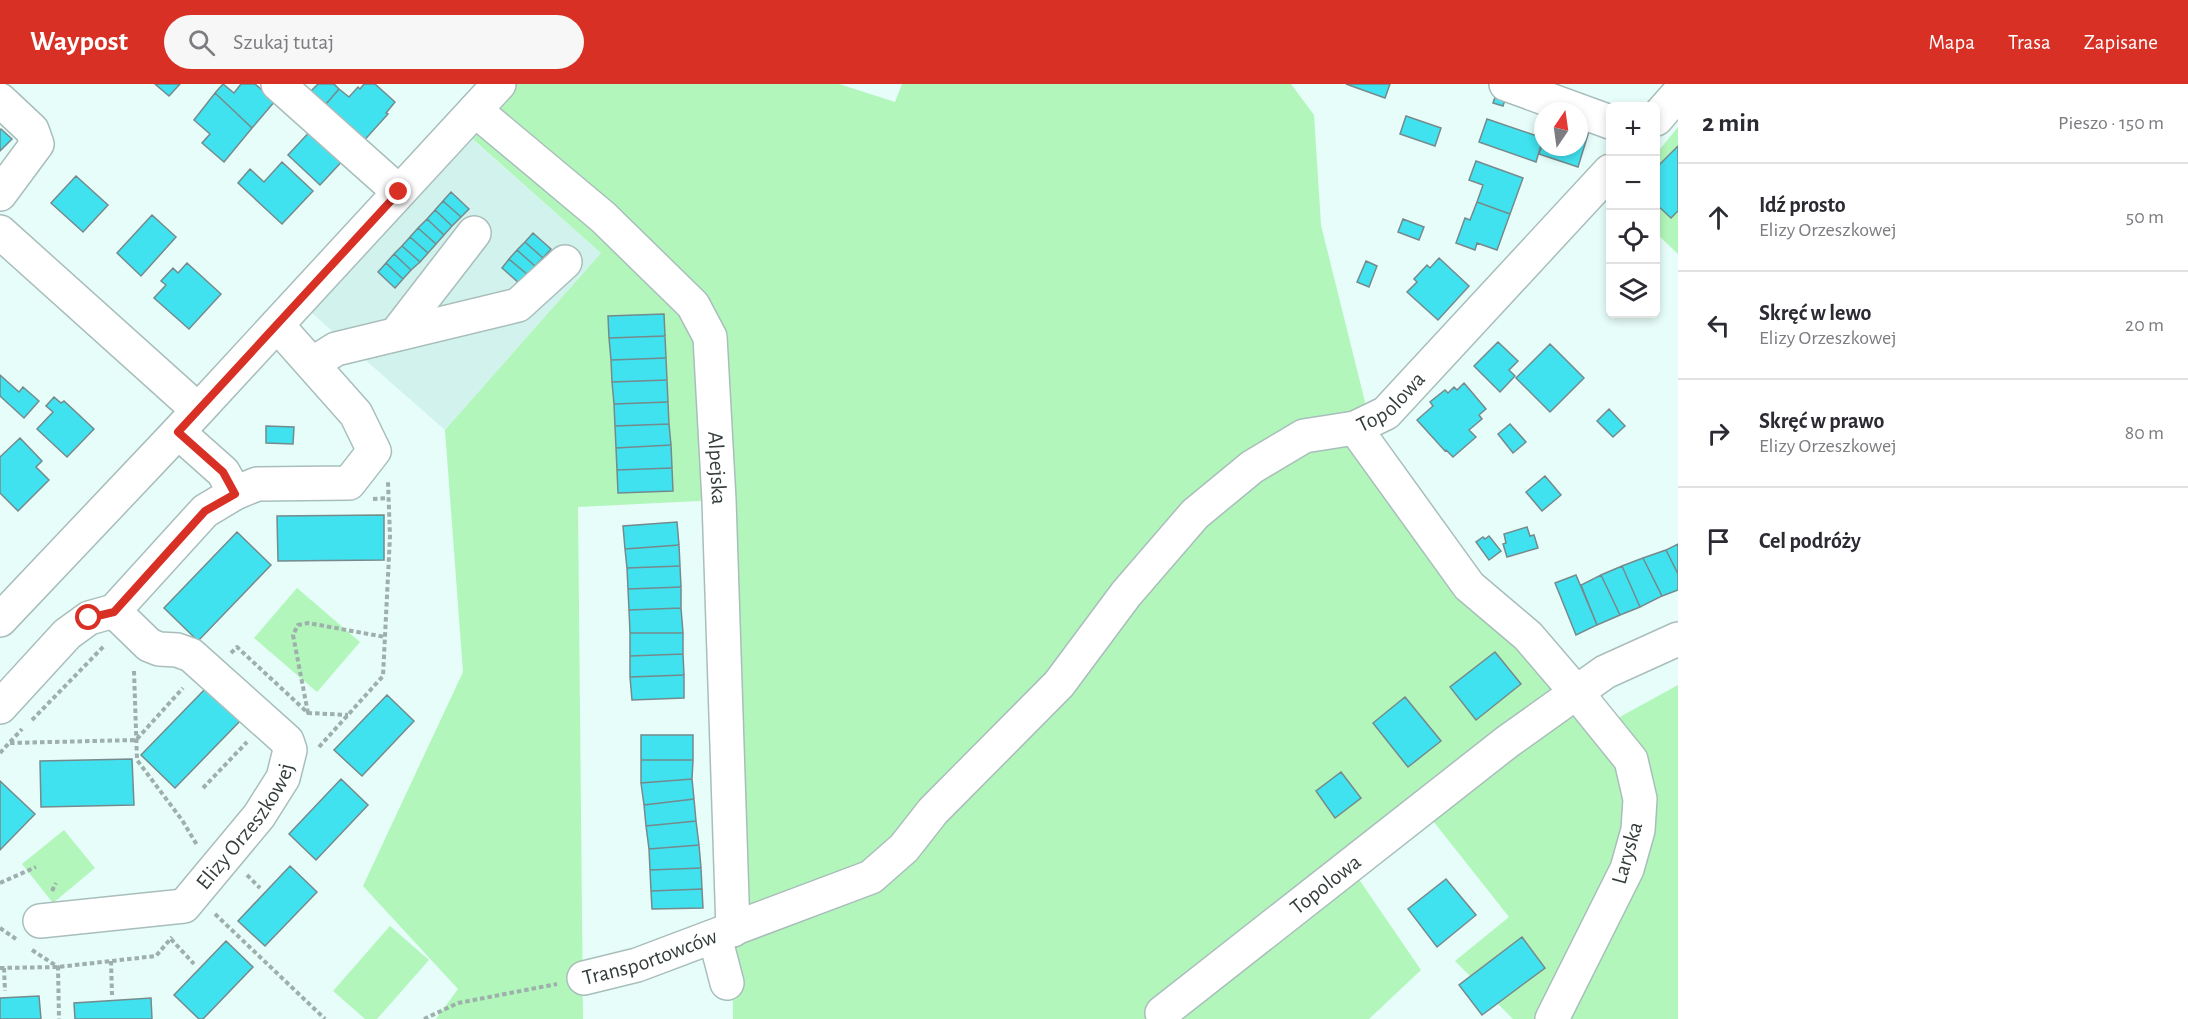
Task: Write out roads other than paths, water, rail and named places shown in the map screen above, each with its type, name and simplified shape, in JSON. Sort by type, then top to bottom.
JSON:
[{"type":"street","points":[[278,84],[399,192]]},
{"type":"street","points":[[0,620],[188,421],[499,84]]},
{"type":"street","points":[[1506,84],[1606,120]]},
{"type":"street","points":[[0,100],[32,130],[37,144],[0,194]]},
{"type":"street","name":"Alpejska","points":[[475,110],[603,217],[693,305],[710,337],[719,500],[724,934],[728,983]]},
{"type":"street","name":"Topolowa","points":[[1576,692],[1528,636],[1469,586],[1355,428],[1386,413],[1606,176]]},
{"type":"street","points":[[0,232],[188,421],[223,472],[235,494]]},
{"type":"street","points":[[396,334],[474,233]]},
{"type":"street","points":[[312,364],[336,349],[518,305],[565,262]]},
{"type":"street","points":[[0,707],[67,634],[89,618],[120,617],[205,511],[257,484],[358,491],[374,451],[356,414],[277,325]]},
{"type":"street","name":"Transportowców","points":[[584,978],[637,965],[872,877],[904,848],[933,811],[1059,684],[1126,594],[1195,514],[1252,467],[1304,436],[1355,428]]},
{"type":"street","name":"Elizy Orzeszkowej","points":[[40,921],[184,906],[259,816],[283,778],[290,750],[287,741],[191,655],[149,645],[120,617]]},
{"type":"street","name":"Topolowa","points":[[1162,1013],[1507,741],[1605,672],[1678,639]]},
{"type":"street","name":"Laryska","points":[[1552,1019],[1622,880],[1638,830],[1640,798],[1631,760],[1576,692]]}]
